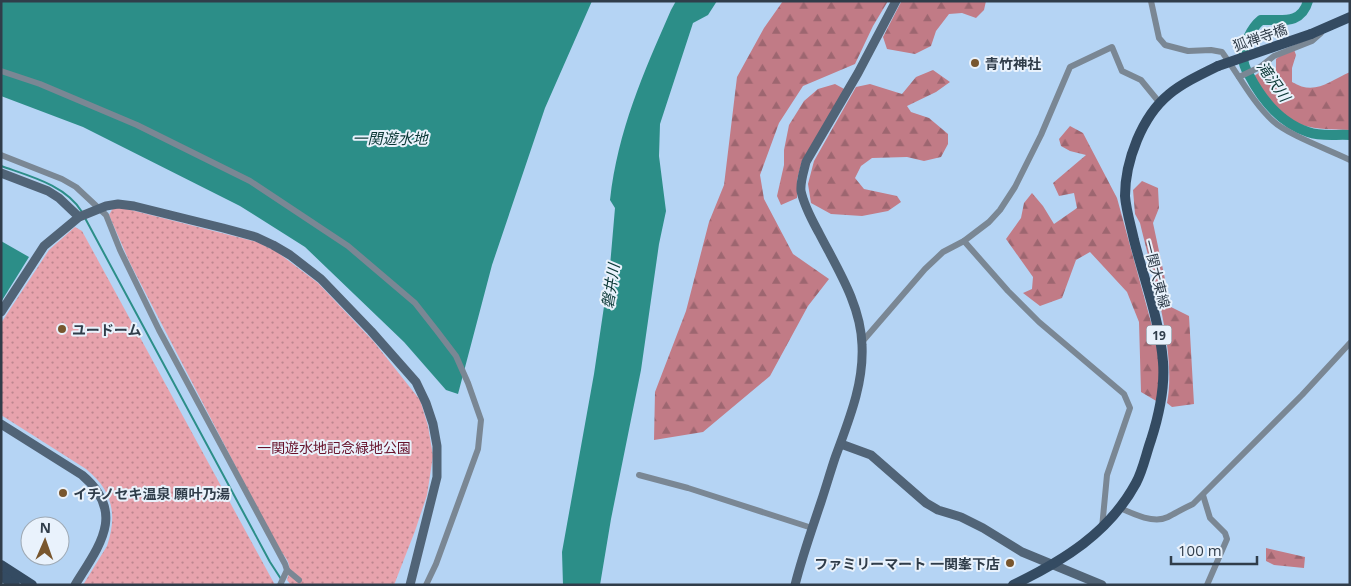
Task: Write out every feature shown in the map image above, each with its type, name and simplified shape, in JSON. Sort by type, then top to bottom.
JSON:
[{"type":"main road","name":"19","points":[[1325,29],[1348,21]]},
{"type":"main road","name":"狐禅寺橋","points":[[1218,66],[1325,29]]},
{"type":"main road","name":"一関大東線","points":[[1013,585],[1074,551],[1102,529],[1120,508],[1137,481],[1156,422],[1162,387],[1163,362],[1159,336],[1129,218],[1125,195],[1128,169],[1133,149],[1148,116],[1159,102],[1184,82],[1218,66]]},
{"type":"main road","points":[[1,565],[32,585]]},
{"type":"main road","points":[[1,576],[15,585]]},
{"type":"street","points":[[795,585],[812,528],[841,444],[862,371],[862,342],[856,313],[844,283],[806,207],[801,190],[802,183],[806,162],[858,73],[896,1]]},
{"type":"street","points":[[1151,1],[1159,38],[1165,45],[1188,51],[1211,50],[1222,52],[1263,111],[1274,123],[1289,132],[1350,160]]},
{"type":"street","points":[[1240,76],[1260,67],[1274,56],[1312,41],[1325,29]]},
{"type":"street","points":[[862,342],[925,269],[943,252],[964,241],[989,222],[1000,210],[1015,188],[1041,136],[1070,68],[1112,47],[1122,71],[1141,80],[1159,102]]},
{"type":"street","points":[[1,71],[40,84],[137,125],[250,181],[348,246],[415,304],[432,324],[456,356],[481,420],[478,449],[436,564],[426,585]]},
{"type":"street","points":[[1,155],[62,179],[76,187],[95,210],[106,214],[120,250],[159,330],[287,570],[299,580]]},
{"type":"street","points":[[1,173],[48,191],[59,198],[79,217]]},
{"type":"street","points":[[1,312],[44,246],[79,217],[95,210],[118,204],[134,206],[232,230],[274,245],[321,279],[416,382],[426,403],[433,424],[437,446],[438,478],[410,585]]},
{"type":"street","points":[[964,241],[1008,291],[1040,322],[1124,394],[1130,408],[1107,475],[1102,529]]},
{"type":"street","points":[[1120,508],[1152,519],[1166,518],[1193,504],[1350,344]]},
{"type":"street","points":[[1,424],[78,472],[100,494],[106,510],[106,528],[103,538],[75,585]]},
{"type":"street","points":[[841,444],[870,455],[926,503],[938,510],[983,528],[1022,552],[1102,585]]},
{"type":"street","points":[[639,475],[697,491],[812,528]]},
{"type":"street","points":[[1203,494],[1210,518],[1226,533],[1227,539],[1207,585]]},
{"type":"street","points":[[280,585],[287,570]]},
{"type":"green space","points":[[783,1],[888,1],[873,26],[855,64],[803,86],[779,123],[760,175],[764,199],[793,254],[829,279],[808,306],[770,376],[703,432],[654,440],[655,392],[686,311],[709,222],[724,185],[737,77],[764,28]]},
{"type":"green space","points":[[986,1],[984,10],[976,18],[962,13],[949,14],[936,31],[931,46],[915,54],[887,49],[883,37],[901,2]]},
{"type":"green space","points":[[1293,47],[1296,55],[1292,68],[1292,82],[1300,86],[1308,88],[1322,86],[1350,72],[1350,130],[1314,128],[1294,122],[1275,106],[1254,79],[1254,76],[1260,72],[1276,69],[1276,59]]},
{"type":"green space","points":[[933,70],[950,82],[936,92],[907,106],[911,112],[929,118],[948,134],[948,144],[941,157],[924,161],[907,157],[872,158],[861,166],[855,178],[864,189],[897,196],[901,202],[888,211],[862,216],[831,214],[811,203],[808,184],[814,161],[856,87],[870,84],[902,94],[916,77]]},
{"type":"green space","points":[[835,84],[846,90],[802,161],[797,180],[797,198],[781,205],[777,196],[784,165],[784,150],[789,125],[804,101],[818,89]]},
{"type":"green space","points":[[1070,126],[1083,133],[1117,198],[1160,355],[1158,402],[1141,392],[1139,322],[1127,292],[1090,252],[1076,260],[1062,298],[1040,306],[1023,293],[1032,289],[1033,277],[1006,239],[1021,218],[1024,203],[1032,193],[1054,224],[1077,208],[1074,193],[1059,196],[1053,183],[1086,155],[1070,151],[1061,146],[1059,139]]},
{"type":"green space","points":[[1142,181],[1158,188],[1159,208],[1153,223],[1171,307],[1189,316],[1194,404],[1172,407],[1167,403],[1169,361],[1162,313],[1140,223],[1135,214],[1133,190]]},
{"type":"green space","name":"一関遊水地記念緑地公園","points":[[119,207],[257,242],[277,252],[318,283],[374,342],[420,400],[428,426],[433,456],[427,495],[394,585],[291,585],[287,580],[289,574],[288,562],[277,546],[130,263],[109,215],[113,208]]},
{"type":"green space","points":[[75,227],[82,231],[275,585],[83,585],[107,546],[112,513],[107,494],[102,485],[86,469],[1,415],[1,323],[49,250]]},
{"type":"green space","points":[[1266,548],[1305,557],[1304,568],[1274,565],[1266,561]]},
{"type":"water","name":"一関遊水地","points":[[1,1],[592,1],[545,108],[492,265],[458,394],[446,390],[404,342],[305,247],[240,206],[83,127],[1,96]]},
{"type":"water","name":"磐井川","points":[[676,1],[717,1],[708,15],[693,23],[660,124],[659,156],[666,211],[659,244],[641,370],[611,519],[600,585],[563,585],[562,552],[594,374],[610,266],[615,208],[610,200],[614,174],[625,126],[633,103]]},
{"type":"water","points":[[1,241],[29,257],[1,302]]},
{"type":"waterway","name":"滝沢川","points":[[1308,1],[1305,9],[1295,18],[1289,20],[1261,20],[1257,23],[1246,42],[1243,57],[1244,64],[1266,102],[1289,123],[1313,134],[1350,135]]},
{"type":"waterway","points":[[1,166],[57,188],[67,195],[82,212]]},
{"type":"waterway","points":[[85,218],[270,562],[281,579]]},
{"type":"place","name":"青竹神社","points":[[975,63]]},
{"type":"place","name":"ユードーム","points":[[62,329]]},
{"type":"place","name":"イチノセキ温泉 願叶乃湯","points":[[63,493]]},
{"type":"place","name":"ファミリーマート 一関峯下店","points":[[1010,563]]}]
